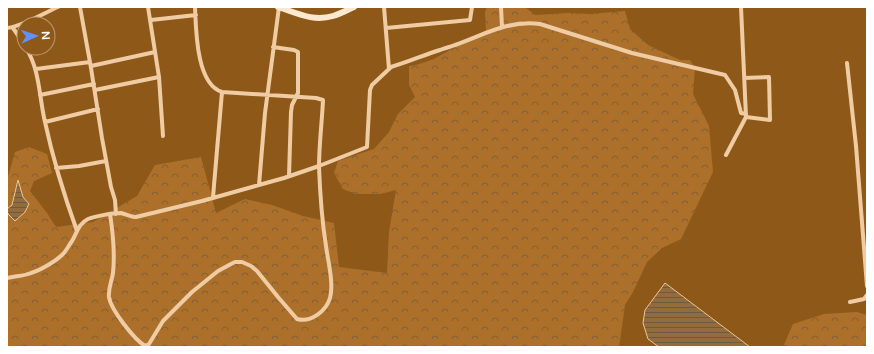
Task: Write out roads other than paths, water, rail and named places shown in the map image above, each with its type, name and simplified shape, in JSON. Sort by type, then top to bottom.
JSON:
[{"type":"street","points":[[7,28],[12,28],[58,7]]},
{"type":"street","points":[[80,7],[116,214]]},
{"type":"street","points":[[148,7],[159,77],[163,136]]},
{"type":"street","points":[[110,214],[113,274],[109,287],[109,297],[113,308],[124,325],[140,343],[145,346],[149,344],[163,321],[192,292],[218,271],[235,262],[242,262],[254,268],[298,319],[305,320],[321,312],[325,308],[330,297],[331,282],[323,224],[319,166],[323,100],[297,96],[218,91],[209,82],[201,65],[195,7]]},
{"type":"street","points":[[259,185],[267,94],[278,7],[311,18],[319,19],[334,16],[354,7]]},
{"type":"street","points":[[384,7],[389,70]]},
{"type":"street","points":[[386,28],[470,20],[472,7]]},
{"type":"street","points":[[501,7],[502,27]]},
{"type":"street","points":[[726,155],[746,115],[741,7]]},
{"type":"street","points":[[150,20],[196,15]]},
{"type":"street","points":[[7,278],[30,274],[64,254],[82,223],[88,219],[98,216],[122,213],[128,216],[136,217],[289,176],[367,147],[370,90],[372,85],[391,68],[502,27],[514,24],[540,24],[632,53],[726,75],[735,90],[741,113],[770,120],[769,77],[744,78]]},
{"type":"street","points":[[12,28],[16,33]]},
{"type":"street","points":[[273,47],[298,52],[298,93],[292,105],[291,112],[289,176]]},
{"type":"street","points":[[36,70],[90,64],[155,52]]},
{"type":"street","points":[[31,56],[36,70],[40,102],[56,168],[77,231]]},
{"type":"street","points":[[847,63],[856,146],[867,286]]},
{"type":"street","points":[[95,90],[159,77]]},
{"type":"street","points":[[40,95],[94,84]]},
{"type":"street","points":[[213,197],[222,92]]},
{"type":"street","points":[[45,122],[98,109]]},
{"type":"street","points":[[56,168],[79,166],[106,161]]},
{"type":"street","points":[[850,302],[864,299],[867,295]]}]
